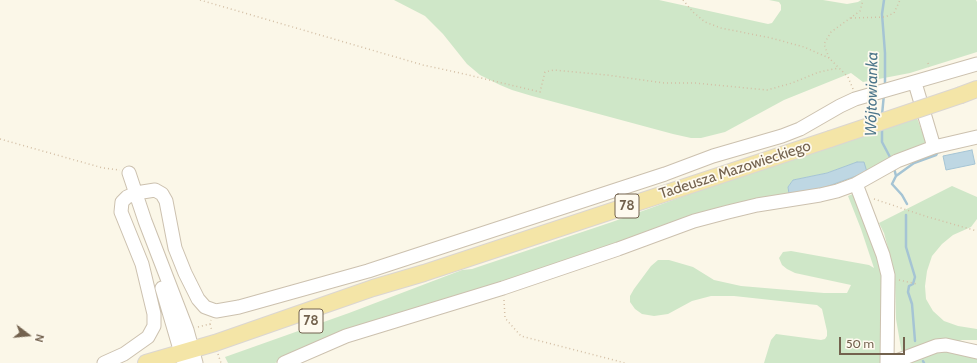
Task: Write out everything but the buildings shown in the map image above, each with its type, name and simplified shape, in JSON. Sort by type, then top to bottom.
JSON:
[{"type":"main road","name":"Tadeusza Mazowieckiego","points":[[146,363],[189,359],[372,288],[424,274],[977,89]]},
{"type":"lane","points":[[104,363],[124,354],[148,337],[154,326],[154,314],[142,264],[121,212],[122,202],[127,197],[136,193],[155,190],[162,194],[166,201],[175,248],[185,273],[198,299],[206,307],[216,311],[240,307],[368,271],[665,174],[713,156],[782,136],[800,129],[840,106],[856,99],[977,64]]},
{"type":"lane","points":[[915,83],[934,147]]},
{"type":"lane","points":[[284,363],[346,336],[503,288],[618,249],[694,221],[757,205],[820,196],[856,184],[893,163],[934,147],[977,137]]},
{"type":"lane","points":[[129,173],[145,221],[187,330],[189,359]]},
{"type":"lane","points":[[856,184],[883,255],[888,275],[887,363]]},
{"type":"lane","points":[[892,363],[936,346],[946,345],[977,352]]},
{"type":"path","points":[[200,0],[417,63],[540,92],[545,72],[554,70],[615,76],[664,83],[695,83],[767,90],[792,83],[819,72],[839,68]]},
{"type":"path","points":[[683,0],[693,12],[705,22],[720,28],[770,38],[804,47],[829,58],[848,77],[856,99]]},
{"type":"path","points":[[829,58],[824,44],[826,38],[831,32],[860,11],[863,0]]},
{"type":"path","points":[[851,18],[885,18],[894,13],[900,0]]},
{"type":"path","points":[[0,139],[103,168],[129,173]]},
{"type":"path","points":[[862,202],[875,199],[928,217],[977,231]]},
{"type":"path","points":[[904,281],[917,284]]},
{"type":"path","points":[[503,288],[505,318],[521,336],[625,363]]},
{"type":"green space","points":[[394,0],[659,0],[768,24],[772,23],[781,10],[781,5],[779,2],[769,0],[823,0],[847,4],[861,0],[976,0],[977,52],[910,73],[863,82],[851,73],[784,100],[725,132],[701,138],[691,138],[532,96],[500,85],[480,75],[467,64],[443,34],[425,16]]},
{"type":"green space","points":[[917,118],[924,137],[927,137],[926,144],[869,174],[858,162],[827,173],[793,180],[788,187],[789,194],[328,341],[275,363],[228,363],[225,357],[349,313],[462,270],[472,269],[612,222],[748,173]]},
{"type":"green space","points":[[952,186],[977,197],[977,219],[971,227],[953,235],[942,244],[932,256],[927,271],[925,286],[926,299],[933,311],[944,321],[958,326],[977,329],[977,340],[959,340],[977,346],[977,363],[890,363],[902,354],[896,319],[894,271],[884,233],[879,223]]},
{"type":"green space","points":[[862,190],[888,266],[887,363],[764,363],[771,340],[776,334],[821,340],[825,339],[827,336],[827,331],[822,309],[817,305],[734,296],[711,296],[692,301],[668,314],[654,316],[642,314],[635,309],[630,302],[630,296],[634,289],[651,266],[658,260],[669,260],[693,267],[714,280],[741,286],[824,293],[847,293],[851,285],[795,273],[782,265],[779,258],[783,252],[791,251],[869,265],[874,268],[848,196]]},
{"type":"water","points":[[972,150],[975,164],[946,170],[943,156]]},
{"type":"water","points":[[857,162],[864,162],[867,172],[823,188],[789,194],[788,187],[793,180],[827,173]]},
{"type":"waterway","name":"Wójtowianka","points":[[884,0],[882,14],[885,53],[885,87]]},
{"type":"waterway","name":"Wójtowianka","points":[[882,115],[884,94]]},
{"type":"waterway","name":"Wójtowianka","points":[[882,128],[882,142],[891,159]]},
{"type":"waterway","points":[[896,176],[914,163],[936,155],[940,152]]},
{"type":"waterway","name":"Wójtowianka","points":[[894,168],[896,176],[892,184],[902,195],[907,204]]},
{"type":"waterway","name":"Wójtowianka","points":[[906,215],[906,247],[915,277],[913,284],[909,286],[908,292],[912,304],[915,341]]}]
